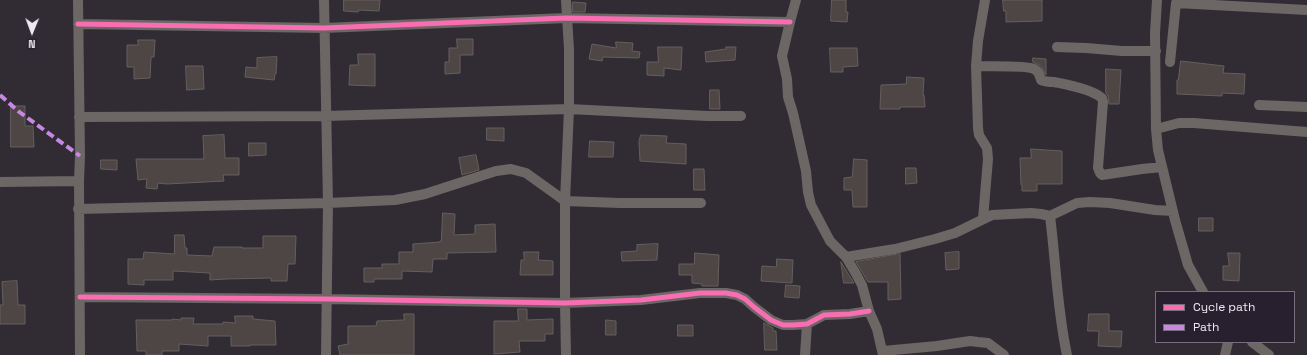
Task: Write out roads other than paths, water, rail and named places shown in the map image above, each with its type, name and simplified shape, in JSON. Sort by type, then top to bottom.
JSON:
[{"type":"street","points":[[78,0],[80,355]]},
{"type":"street","points":[[324,0],[325,116],[328,203],[326,355]]},
{"type":"street","points":[[566,0],[569,109],[565,201],[564,303],[566,355]]},
{"type":"street","points":[[796,0],[782,56],[788,97],[806,170],[811,205],[826,235],[846,257],[862,285],[869,311],[877,329],[883,353],[970,341],[988,343],[1004,355]]},
{"type":"street","points":[[983,219],[988,159],[987,148],[979,134],[978,128],[976,66],[978,41],[985,0]]},
{"type":"street","points":[[1157,0],[1156,129],[1158,150],[1188,265],[1201,291]]},
{"type":"street","points":[[1170,62],[1176,3],[1307,10]]},
{"type":"street","points":[[78,24],[324,28],[566,18],[790,22]]},
{"type":"street","points":[[1056,47],[1122,51],[1156,51]]},
{"type":"street","points":[[976,66],[1024,67],[1034,69],[1038,72],[1041,80],[1045,82],[1052,82],[1084,89],[1100,96],[1102,98],[1102,106],[1098,168],[1102,175],[1162,167]]},
{"type":"street","points":[[1259,105],[1307,107]]},
{"type":"street","points":[[79,117],[325,116],[569,109],[707,116],[741,116]]},
{"type":"street","points":[[1156,129],[1179,123],[1194,123],[1307,132]]},
{"type":"street","points":[[78,209],[395,200],[425,194],[496,171],[511,170],[526,173],[565,201],[701,203]]},
{"type":"street","points":[[0,182],[79,181]]},
{"type":"street","points":[[846,257],[895,249],[935,239],[955,233],[992,215],[1031,213],[1050,216],[1077,203],[1110,203],[1155,210],[1173,211]]},
{"type":"street","points":[[1050,216],[1059,310],[1067,355]]},
{"type":"street","points":[[80,297],[564,303],[641,300],[700,293],[726,293],[737,295],[746,299],[754,308],[771,320],[783,325],[806,324],[824,315],[850,314],[869,311]]},
{"type":"street","points":[[805,355],[806,324]]},
{"type":"street","points":[[1225,355],[1228,343]]},
{"type":"street","points":[[1253,343],[1269,355]]}]
